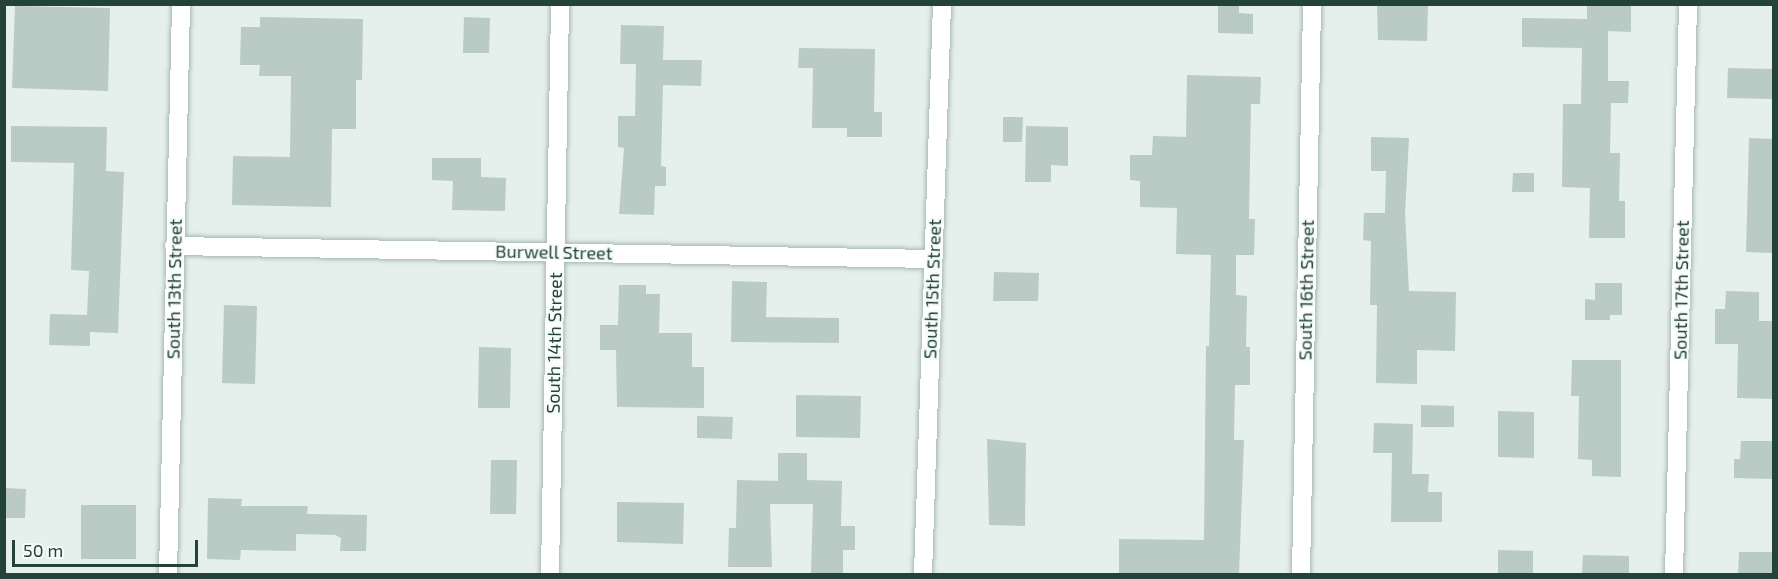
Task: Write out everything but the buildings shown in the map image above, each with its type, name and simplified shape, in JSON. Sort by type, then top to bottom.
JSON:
[{"type":"street","name":"South 13th Street","points":[[168,574],[181,4]]},
{"type":"street","name":"South 14th Street","points":[[550,574],[560,4]]},
{"type":"street","name":"South 15th Street","points":[[923,574],[942,4]]},
{"type":"street","name":"South 16th Street","points":[[1301,574],[1312,4]]},
{"type":"street","name":"South 17th Street","points":[[1674,574],[1688,4]]},
{"type":"street","name":"Burwell Street","points":[[174,246],[933,259]]}]
